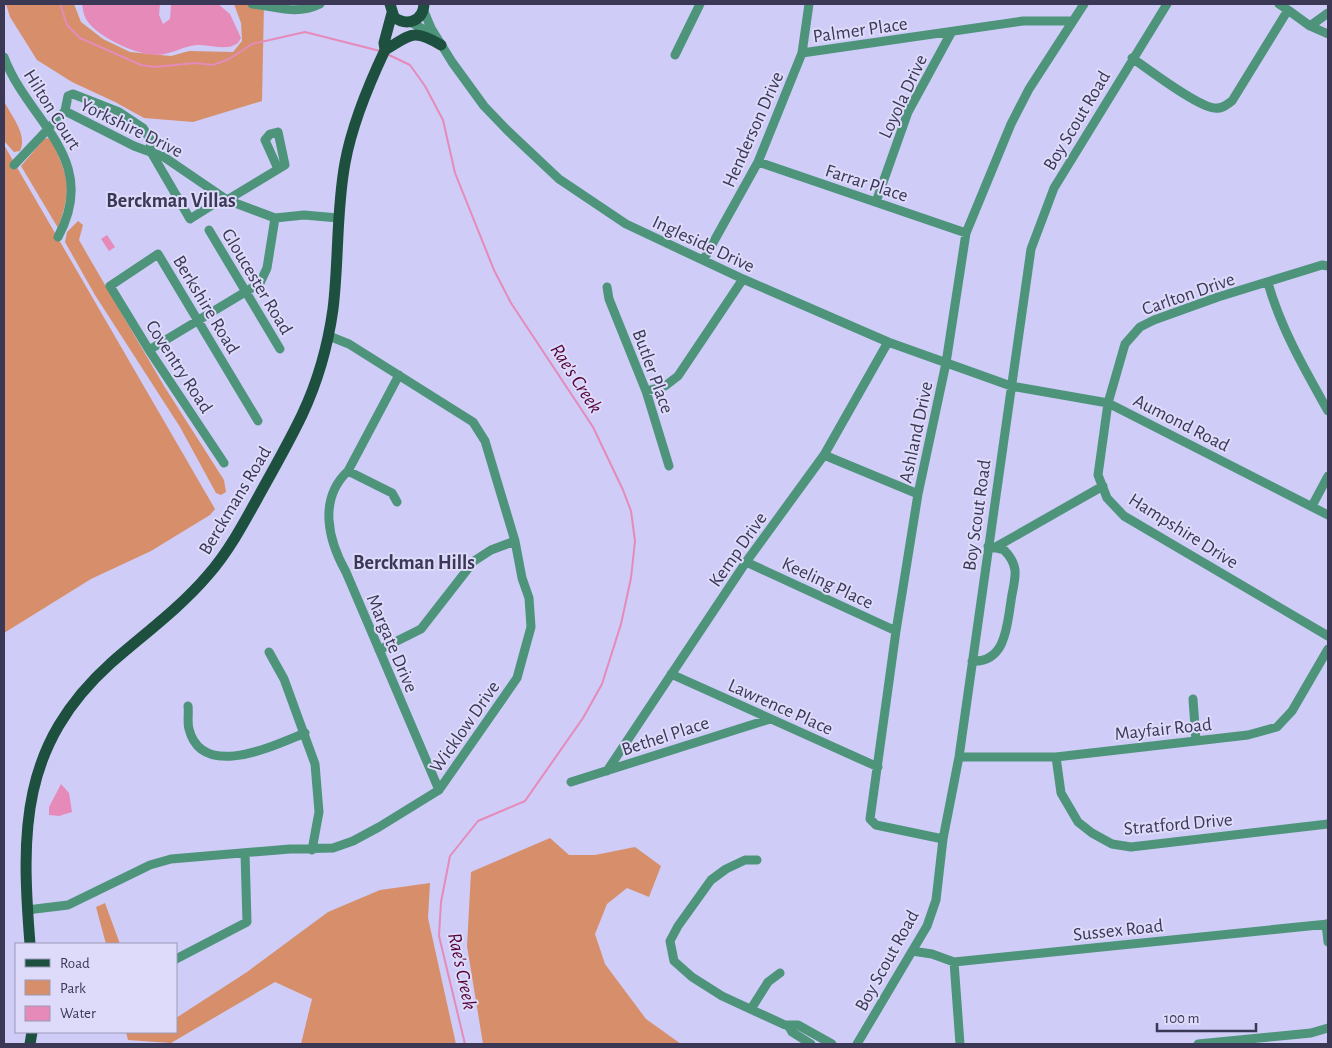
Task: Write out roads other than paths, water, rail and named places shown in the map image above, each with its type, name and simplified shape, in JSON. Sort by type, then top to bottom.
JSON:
[{"type":"main road","name":"Berckmans Road","points":[[30,943],[25,857],[28,809],[37,772],[58,727],[81,694],[110,665],[187,597],[224,556],[249,514],[302,415],[316,380],[329,336],[333,305],[338,218],[347,154],[371,79],[400,30],[420,16],[423,6]]},
{"type":"main road","name":"Berckmans Road","points":[[388,48],[384,43],[390,7]]},
{"type":"main road","points":[[390,7],[399,20],[409,22]]},
{"type":"main road","points":[[388,48],[404,36],[416,34],[427,37],[441,45]]},
{"type":"street","points":[[258,4],[274,9],[288,10],[311,8],[320,4]]},
{"type":"street","points":[[675,55],[700,4]]},
{"type":"street","name":"Henderson Drive","points":[[704,259],[758,162],[802,53],[809,4]]},
{"type":"street","name":"Ashland Drive","points":[[944,839],[876,825],[870,819],[896,631],[918,494],[946,363],[966,233],[1011,124],[1071,22],[1084,4]]},
{"type":"street","name":"Boy Scout Road","points":[[857,1044],[926,926],[936,900],[972,661],[992,547],[1011,386],[1031,248],[1054,188],[1132,58],[1168,4]]},
{"type":"street","points":[[1279,4],[1310,26],[1328,34]]},
{"type":"street","name":"Ingleside Drive","points":[[423,6],[441,45]]},
{"type":"street","points":[[1132,58],[1191,97],[1213,108],[1222,108],[1232,101],[1288,10]]},
{"type":"street","points":[[1310,26],[1328,13]]},
{"type":"street","name":"Palmer Place","points":[[802,53],[951,33],[1022,21],[1071,22]]},
{"type":"street","name":"Ingleside Drive","points":[[409,22],[427,31],[441,45],[484,106],[507,130],[559,178],[626,224],[704,259],[743,279],[888,342],[1011,386]]},
{"type":"street","name":"Loyola Drive","points":[[876,202],[908,112],[951,33]]},
{"type":"street","name":"Hilton Court","points":[[4,57],[10,70],[48,127],[66,159],[72,184],[68,212],[58,237]]},
{"type":"street","points":[[65,111],[68,96],[73,94],[119,112],[143,128],[150,138],[151,152],[190,219],[217,202],[227,200],[278,169]]},
{"type":"street","name":"Yorkshire Drive","points":[[14,165],[65,111],[117,138],[176,164],[212,192],[227,200],[275,218],[304,216],[338,218]]},
{"type":"street","name":"Farrar Place","points":[[758,162],[966,233]]},
{"type":"street","points":[[149,350],[247,293],[260,283],[267,268],[275,218]]},
{"type":"street","name":"Gloucester Road","points":[[208,230],[280,349]]},
{"type":"street","name":"Berkshire Road","points":[[110,286],[158,254],[258,421]]},
{"type":"street","name":"Carlton Drive","points":[[1108,404],[1125,344],[1140,327],[1218,297],[1322,265],[1328,266]]},
{"type":"street","points":[[646,391],[665,386],[678,376],[743,279]]},
{"type":"street","points":[[1268,283],[1275,307],[1293,348],[1328,412]]},
{"type":"street","name":"Coventry Road","points":[[110,286],[149,350],[224,463]]},
{"type":"street","name":"Butler Place","points":[[607,287],[609,299],[646,391],[668,466]]},
{"type":"street","name":"Wicklow Drive","points":[[27,910],[68,905],[150,865],[171,859],[333,848],[353,841],[412,809],[439,790],[517,678],[531,626],[529,598],[515,540],[485,441],[473,422],[430,397],[350,344],[329,336]]},
{"type":"street","name":"Kemp Drive","points":[[607,771],[746,562],[824,454],[888,342]]},
{"type":"street","name":"Margate Drive","points":[[399,375],[348,471],[340,478],[328,510],[329,530],[334,551],[346,572],[439,790]]},
{"type":"street","name":"Aumond Road","points":[[1011,386],[1108,404],[1328,515]]},
{"type":"street","name":"Hampshire Drive","points":[[1108,404],[1098,475],[1108,498],[1124,516],[1328,636]]},
{"type":"street","points":[[824,454],[918,494]]},
{"type":"street","points":[[348,471],[392,494],[396,502]]},
{"type":"street","points":[[1312,506],[1328,476]]},
{"type":"street","points":[[992,547],[1103,486]]},
{"type":"street","points":[[379,650],[422,629],[474,561],[491,550],[515,540]]},
{"type":"street","points":[[972,661],[980,662],[991,657],[1000,648],[1005,635],[1015,570],[1008,554],[1004,550],[992,547]]},
{"type":"street","name":"Keeling Place","points":[[746,562],[896,631]]},
{"type":"street","name":"Mayfair Road","points":[[959,757],[1056,757],[1248,735],[1277,727],[1292,711],[1328,649]]},
{"type":"street","points":[[269,652],[284,679],[315,764],[319,788],[319,812],[312,850]]},
{"type":"street","name":"Lawrence Place","points":[[672,674],[878,767]]},
{"type":"street","points":[[1194,699],[1196,741]]},
{"type":"street","points":[[188,706],[189,730],[206,752],[221,758],[239,756],[305,733]]},
{"type":"street","name":"Bethel Place","points":[[571,782],[770,719]]},
{"type":"street","name":"Stratford Drive","points":[[1056,757],[1061,793],[1078,822],[1092,833],[1112,844],[1131,847],[1328,824]]},
{"type":"street","points":[[178,958],[246,922],[245,853]]},
{"type":"street","points":[[757,860],[745,860],[726,868],[711,880],[678,926],[670,941],[674,961],[692,977],[722,996],[788,1025],[798,1025],[832,1044]]},
{"type":"street","points":[[1327,924],[1328,942]]},
{"type":"street","name":"Sussex Road","points":[[912,951],[932,954],[954,962],[1327,924]]},
{"type":"street","points":[[954,962],[960,1044]]},
{"type":"street","points":[[751,1009],[768,982],[780,973]]},
{"type":"street","points":[[788,1025],[792,1032],[811,1044]]},
{"type":"street","points":[[1198,1044],[1311,1033],[1328,1028]]},
{"type":"water","points":[[82,4],[160,4],[159,15],[163,24],[170,19],[171,4],[218,4],[230,14],[241,38],[238,43],[228,47],[197,45],[161,55],[148,54],[129,49],[101,34],[87,20]]},
{"type":"water","points":[[107,235],[115,247],[109,251],[101,239]]},
{"type":"water","points":[[61,784],[69,793],[72,812],[59,816],[49,815],[49,807]]},
{"type":"waterway","name":"Rae's Creek","points":[[60,4],[67,25],[80,38],[141,65],[154,67],[195,63],[213,65],[229,59],[252,44],[305,32],[380,51]]},
{"type":"waterway","name":"Rae's Creek","points":[[387,54],[410,65],[425,86],[443,120],[455,173],[494,270],[511,303],[593,427],[631,511],[635,541],[631,578],[621,624],[602,684],[583,718],[525,801],[478,821],[450,856],[441,902],[439,936],[465,1044]]},
{"type":"district","name":"Berckman Villas","points":[[171,200]]},
{"type":"district","name":"Berckman Hills","points":[[414,562]]}]
